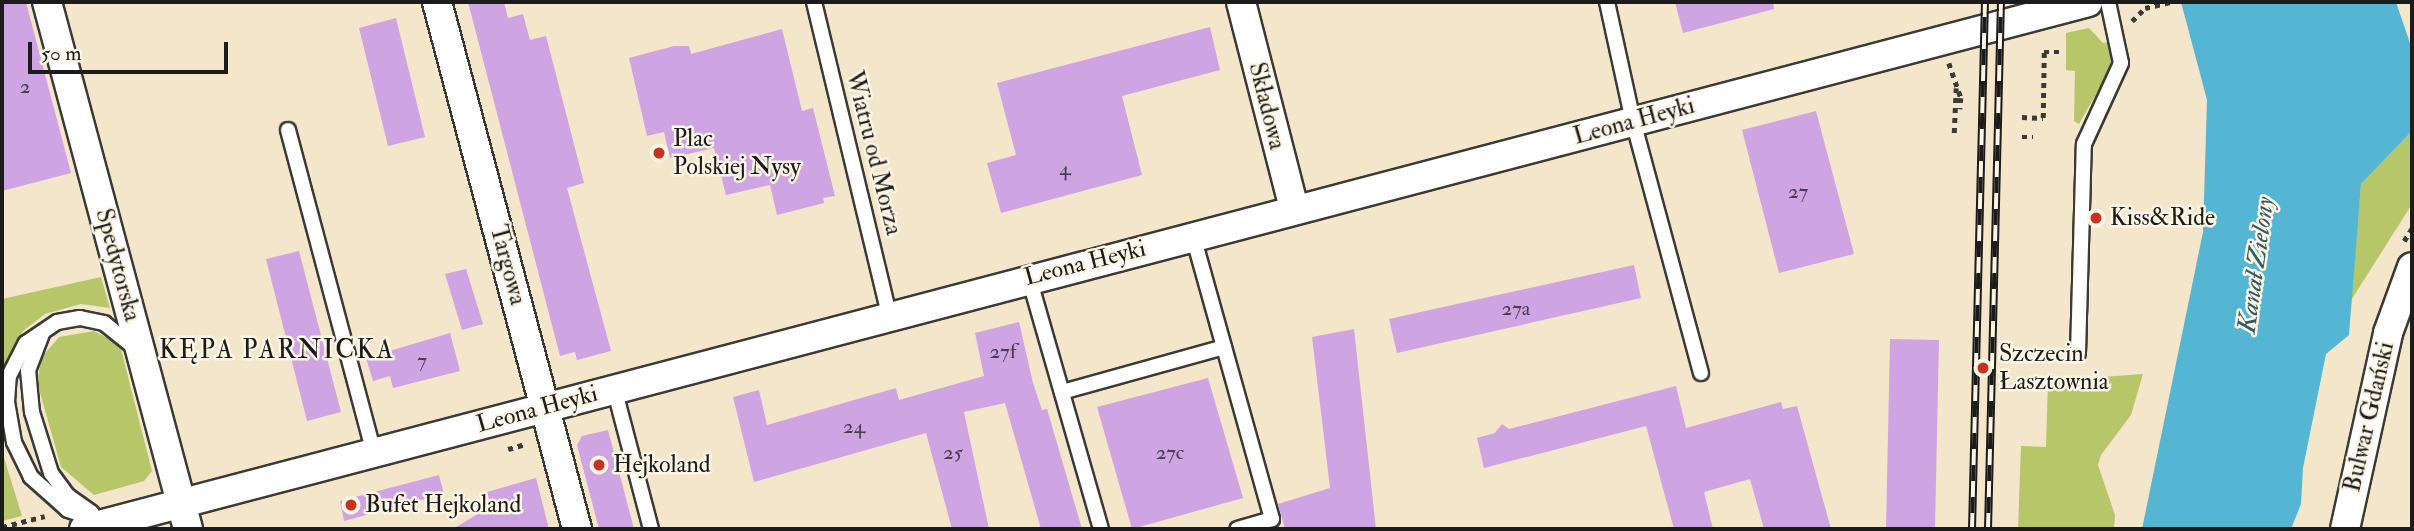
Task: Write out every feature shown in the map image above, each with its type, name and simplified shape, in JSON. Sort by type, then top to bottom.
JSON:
[{"type":"street","name":"Spedytorska","points":[[47,2],[185,517]]},
{"type":"street","name":"Targowa","points":[[437,2],[577,529]]},
{"type":"street","name":"Składowa","points":[[1241,2],[1294,209]]},
{"type":"street","name":"Leona Heyki","points":[[83,529],[112,522],[185,517],[374,453],[614,388],[2088,2]]},
{"type":"street","name":"Bulwar Gdański","points":[[2345,529],[2388,333],[2412,267]]},
{"type":"lane","name":"Wiatru od Morza","points":[[814,2],[889,314]]},
{"type":"lane","points":[[1607,2],[1633,121],[1701,373]]},
{"type":"lane","points":[[2078,353],[2084,144],[2121,63],[2108,2]]},
{"type":"lane","points":[[288,130],[374,453]]},
{"type":"lane","points":[[1194,236],[1272,519],[1237,529]]},
{"type":"lane","points":[[1029,278],[1101,529]]},
{"type":"lane","points":[[112,522],[71,511],[47,495],[31,477],[14,442],[7,402],[9,376],[26,343],[47,327],[80,318],[104,323],[134,347],[145,369]]},
{"type":"lane","points":[[47,327],[33,352],[28,382],[46,460],[68,496],[112,522]]},
{"type":"lane","points":[[1062,392],[1224,347]]},
{"type":"lane","points":[[614,388],[651,529]]},
{"type":"path","points":[[2157,5],[2170,2]]},
{"type":"path","points":[[2022,117],[2043,118],[2044,52],[2060,52]]},
{"type":"path","points":[[1949,62],[1961,110]]},
{"type":"path","points":[[1954,133],[1956,86]]},
{"type":"path","points":[[2022,137],[2033,137]]},
{"type":"green space","points":[[2089,28],[2103,43],[2110,42],[2112,56],[2109,71],[2079,124],[2074,121],[2075,71],[2066,70],[2066,33]]},
{"type":"green space","points":[[2412,131],[2412,204],[2350,302],[2361,184]]},
{"type":"green space","points":[[101,277],[110,308],[81,304],[45,314],[23,331],[2,369],[2,299]]},
{"type":"green space","points":[[94,331],[120,345],[152,471],[144,481],[94,495],[61,467],[37,382],[42,357],[59,337]]},
{"type":"green space","points":[[2143,374],[2131,415],[2101,455],[2098,465],[2115,515],[2114,529],[2018,529],[2021,446],[2046,447],[2048,381]]},
{"type":"green space","points":[[2,451],[22,516],[2,521]]},
{"type":"water","name":"Kanał Zielony","points":[[2181,2],[2396,2],[2412,49],[2412,131],[2361,184],[2349,335],[2326,354],[2303,468],[2301,504],[2291,529],[2142,529],[2203,232],[2207,100]]},
{"type":"building","points":[[2,2],[26,2],[71,173],[2,191]]},
{"type":"building","points":[[468,2],[504,2],[508,18],[523,14],[530,40],[546,36],[584,183],[567,188],[611,351],[577,360],[575,352],[560,356]]},
{"type":"building","points":[[1675,2],[1773,2],[1774,9],[1683,33]]},
{"type":"building","points":[[396,18],[425,137],[388,146],[359,28]]},
{"type":"building","points":[[1210,27],[1220,70],[1122,96],[1142,175],[1001,213],[987,163],[1016,155],[997,83]]},
{"type":"building","points":[[782,29],[802,111],[813,108],[835,196],[823,198],[824,203],[777,215],[770,185],[726,195],[714,148],[670,158],[664,132],[647,136],[629,58],[674,46],[689,46],[691,54]]},
{"type":"building","points":[[1816,111],[1854,254],[1779,273],[1742,130]]},
{"type":"building","points":[[299,251],[341,412],[307,421],[266,259]]},
{"type":"building","points":[[1634,265],[1641,298],[1397,353],[1389,319]]},
{"type":"building","points":[[466,269],[483,324],[462,330],[445,274]]},
{"type":"building","points":[[1019,322],[1033,383],[1042,410],[1047,409],[1082,529],[1041,529],[1005,403],[964,412],[989,529],[952,529],[926,433],[754,482],[733,397],[759,390],[767,425],[896,388],[899,400],[984,376],[975,333]]},
{"type":"building","points":[[1354,329],[1376,529],[1285,529],[1278,504],[1330,488],[1312,337]]},
{"type":"building","points":[[450,333],[460,371],[393,388],[390,376],[373,381],[366,358]]},
{"type":"building","points":[[1890,339],[1939,340],[1935,529],[1886,529]]},
{"type":"building","points":[[1208,378],[1243,498],[1132,529],[1097,407]]},
{"type":"building","points":[[1676,386],[1686,428],[1781,402],[1783,409],[1797,406],[1831,529],[1764,529],[1750,479],[1704,492],[1713,529],[1674,529],[1646,426],[1484,468],[1477,438],[1495,433],[1502,424],[1509,429]]},
{"type":"building","points":[[608,430],[634,529],[599,529],[577,445],[582,436]]},
{"type":"building","points":[[439,475],[444,494],[344,521],[340,501]]},
{"type":"building","points":[[536,478],[549,529],[453,529],[491,506],[487,492]]},
{"type":"railway","points":[[1972,529],[1985,2]]},
{"type":"railway","points":[[1988,529],[2001,2]]},
{"type":"place","name":"Plac Polskiej Nysy","points":[[659,153]]},
{"type":"place","name":"Kiss&Ride","points":[[2096,218]]},
{"type":"place","name":"Szczecin Łasztownia","points":[[1983,368]]},
{"type":"place","name":"Hejkoland","points":[[599,465]]},
{"type":"place","name":"Bufet Hejkoland","points":[[351,505]]},
{"type":"district","name":"KĘPA PARNICKA","points":[[277,351]]}]
